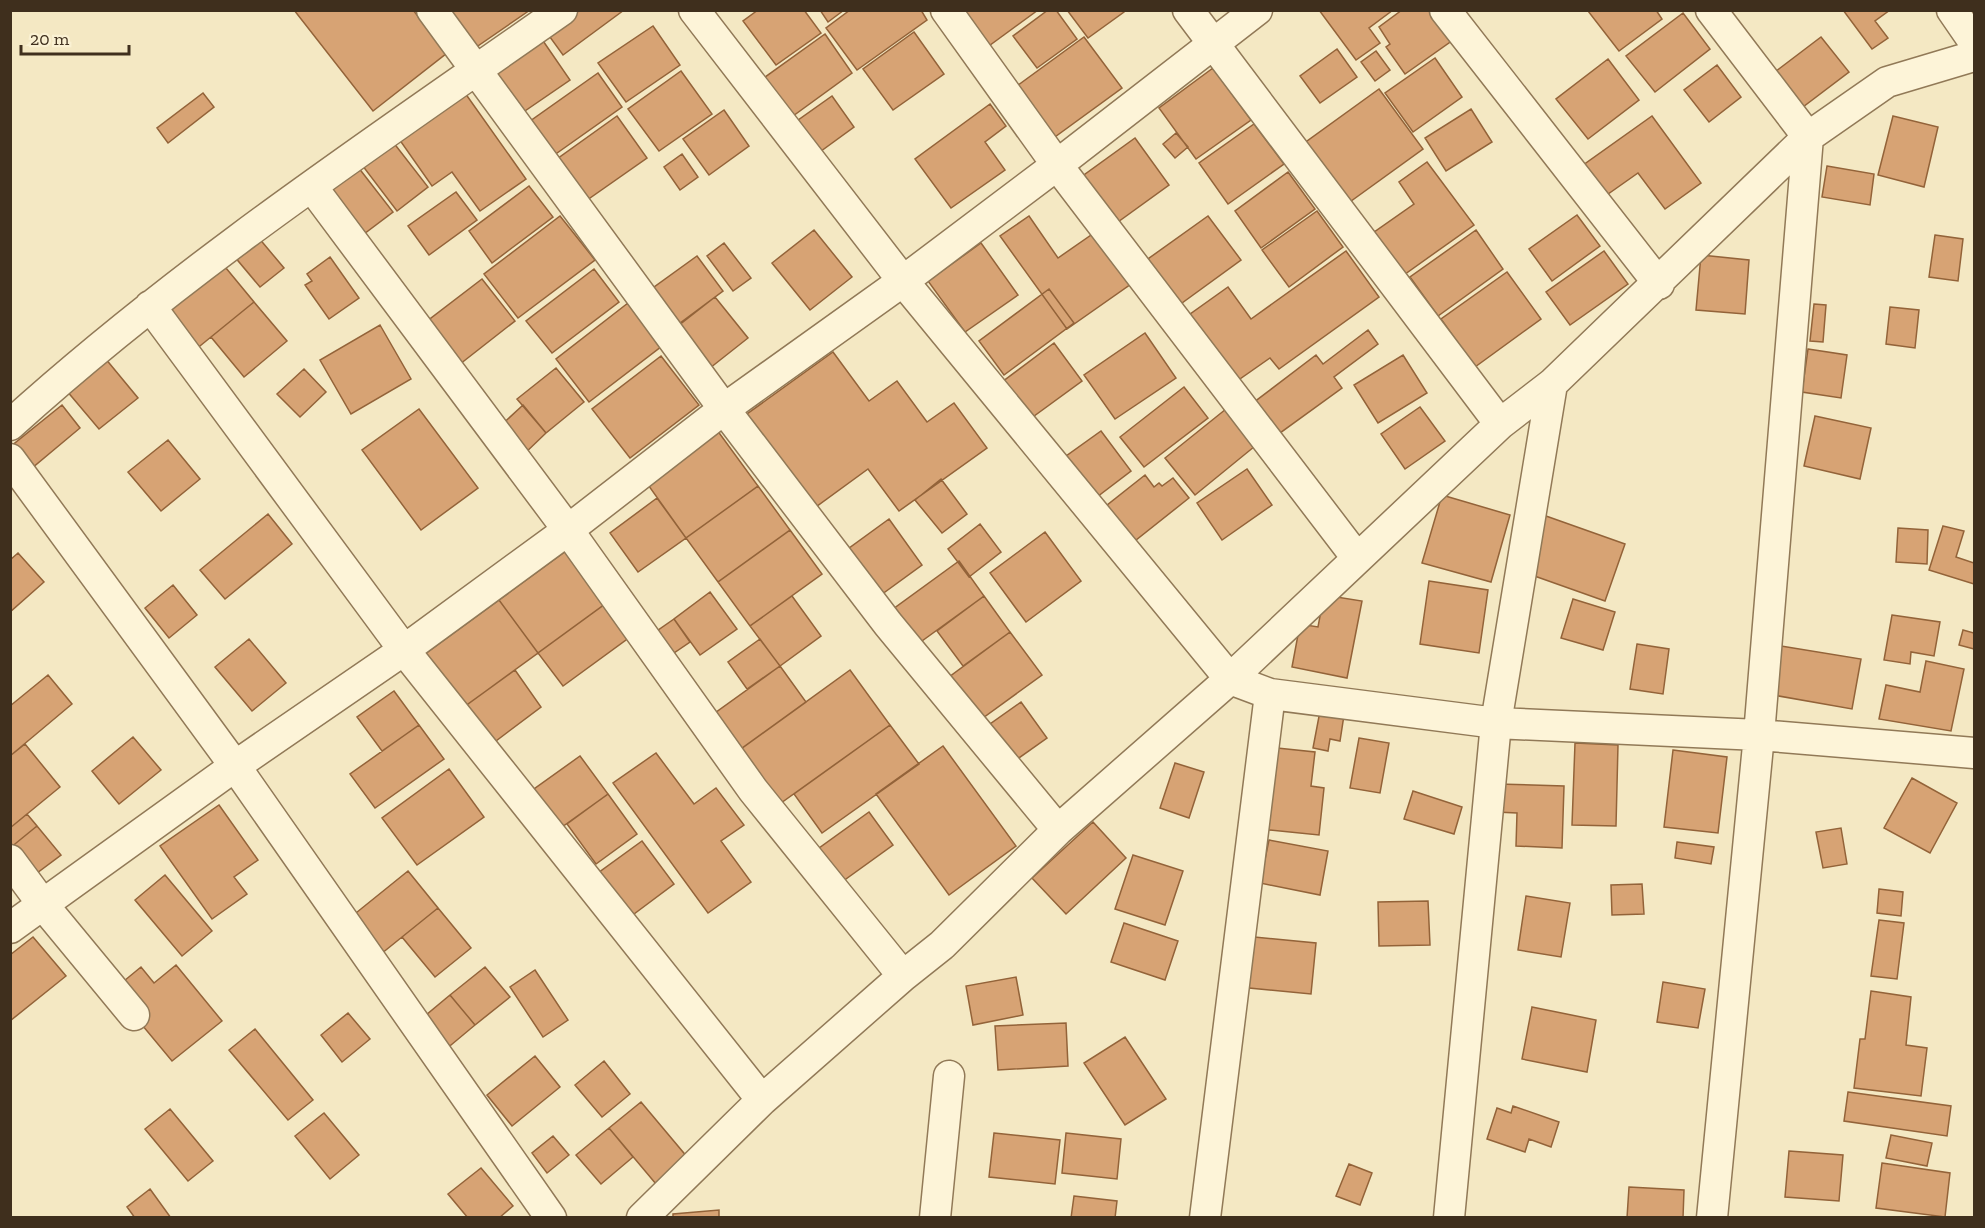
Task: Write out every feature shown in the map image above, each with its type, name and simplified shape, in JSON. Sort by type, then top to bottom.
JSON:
[{"type":"street","points":[[432,10],[724,409],[888,624],[1058,830]]},
{"type":"street","points":[[10,424],[150,306],[312,187],[562,10]]},
{"type":"street","points":[[694,10],[903,281],[1230,679],[1270,694],[1496,723],[1759,735],[1974,753]]},
{"type":"street","points":[[946,10],[1057,165],[1357,558]]},
{"type":"street","points":[[1188,10],[1500,424]]},
{"type":"street","points":[[10,928],[44,906],[235,766],[404,650],[568,530],[724,409],[903,281],[1057,165],[1257,10]]},
{"type":"street","points":[[1445,10],[1659,284]]},
{"type":"street","points":[[1711,10],[1809,137],[1759,735],[1712,1218]]},
{"type":"street","points":[[1952,10],[1974,42]]},
{"type":"street","points":[[642,1218],[762,1100],[903,976],[942,945],[1058,830],[1230,679],[1500,424],[1552,384],[1659,284],[1809,137],[1887,82],[1974,56]]},
{"type":"street","points":[[312,187],[568,530],[753,789],[903,976]]},
{"type":"street","points":[[150,306],[404,650],[762,1100]]},
{"type":"street","points":[[1449,1218],[1496,723],[1552,384]]},
{"type":"street","points":[[10,459],[235,766],[551,1218]]},
{"type":"street","points":[[1205,1218],[1270,694]]},
{"type":"street","points":[[10,860],[44,906],[134,1016]]},
{"type":"street","points":[[935,1218],[949,1076]]},
{"type":"building","points":[[294,10],[413,10],[447,53],[373,111]]},
{"type":"building","points":[[444,10],[530,10],[472,50]]},
{"type":"building","points":[[578,10],[624,10],[563,55],[547,33]]},
{"type":"building","points":[[758,10],[804,10],[821,33],[776,65],[743,21]]},
{"type":"building","points":[[820,10],[844,10],[828,22]]},
{"type":"building","points":[[850,10],[921,10],[927,20],[857,70],[826,28]]},
{"type":"building","points":[[953,10],[1038,10],[982,51]]},
{"type":"building","points":[[1048,10],[1056,10],[1077,39],[1037,68],[1013,36]]},
{"type":"building","points":[[1067,10],[1123,10],[1124,12],[1088,38]]},
{"type":"building","points":[[1319,10],[1393,10],[1369,28],[1380,43],[1356,60]]},
{"type":"building","points":[[1402,10],[1432,10],[1453,40],[1405,74],[1386,47],[1390,44],[1379,27]]},
{"type":"building","points":[[1656,10],[1662,19],[1619,51],[1588,11]]},
{"type":"building","points":[[1843,10],[1890,10],[1875,21],[1888,38],[1872,49]]},
{"type":"building","points":[[1683,13],[1710,49],[1655,92],[1626,56]]},
{"type":"building","points":[[653,26],[680,65],[626,102],[598,63]]},
{"type":"building","points":[[914,32],[944,74],[893,110],[863,69]]},
{"type":"building","points":[[825,34],[852,73],[782,124],[754,85]]},
{"type":"building","points":[[539,35],[570,80],[519,115],[488,70]]},
{"type":"building","points":[[1084,37],[1122,88],[1048,142],[1010,91]]},
{"type":"building","points":[[1821,37],[1849,72],[1795,113],[1767,78]]},
{"type":"building","points":[[1337,49],[1357,77],[1320,103],[1300,76]]},
{"type":"building","points":[[1376,51],[1390,70],[1375,81],[1361,62]]},
{"type":"building","points":[[1435,58],[1462,97],[1413,132],[1385,93]]},
{"type":"building","points":[[1608,59],[1639,100],[1588,139],[1556,99]]},
{"type":"building","points":[[1717,65],[1741,97],[1709,122],[1684,90]]},
{"type":"building","points":[[1213,68],[1251,120],[1196,159],[1159,108]]},
{"type":"building","points":[[681,71],[712,114],[659,151],[628,109]]},
{"type":"building","points":[[598,73],[622,107],[550,158],[526,124]]},
{"type":"building","points":[[1379,89],[1423,149],[1347,204],[1303,144]]},
{"type":"building","points":[[203,93],[214,107],[168,143],[157,128]]},
{"type":"building","points":[[465,93],[526,179],[480,211],[452,172],[432,186],[399,139]]},
{"type":"building","points":[[832,96],[854,127],[817,154],[794,123]]},
{"type":"building","points":[[990,104],[1006,126],[985,142],[1005,170],[951,208],[915,159]]},
{"type":"building","points":[[1471,109],[1492,142],[1446,171],[1425,138]]},
{"type":"building","points":[[724,110],[749,146],[709,175],[683,139]]},
{"type":"building","points":[[617,116],[647,158],[580,205],[550,164]]},
{"type":"building","points":[[1652,116],[1701,183],[1665,209],[1638,173],[1601,199],[1579,168]]},
{"type":"building","points":[[1893,116],[1938,127],[1924,187],[1878,175]]},
{"type":"building","points":[[1254,124],[1284,164],[1228,204],[1199,163]]},
{"type":"building","points":[[1176,133],[1188,147],[1175,158],[1163,144]]},
{"type":"building","points":[[1135,138],[1169,185],[1111,227],[1077,180]]},
{"type":"building","points":[[393,142],[428,187],[397,211],[362,165]]},
{"type":"building","points":[[682,154],[698,177],[680,190],[664,167]]},
{"type":"building","points":[[1427,162],[1474,225],[1401,277],[1370,235],[1414,204],[1399,182]]},
{"type":"building","points":[[1827,166],[1874,174],[1870,205],[1822,197]]},
{"type":"building","points":[[358,167],[393,212],[356,240],[321,195]]},
{"type":"building","points":[[1288,172],[1315,209],[1261,248],[1235,211]]},
{"type":"building","points":[[529,186],[553,217],[492,263],[469,231]]},
{"type":"building","points":[[456,192],[477,220],[429,255],[408,226]]},
{"type":"building","points":[[1317,211],[1343,247],[1289,287],[1262,250]]},
{"type":"building","points":[[1577,215],[1600,246],[1552,281],[1529,249]]},
{"type":"building","points":[[560,216],[595,260],[518,318],[484,274]]},
{"type":"building","points":[[1029,216],[1058,258],[1094,233],[1131,284],[1067,329],[1000,236]]},
{"type":"building","points":[[1208,216],[1241,260],[1171,311],[1138,266]]},
{"type":"building","points":[[814,230],[852,277],[810,310],[772,263]]},
{"type":"building","points":[[1476,230],[1503,269],[1438,316],[1410,277]]},
{"type":"building","points":[[1935,235],[1963,239],[1958,281],[1929,277]]},
{"type":"building","points":[[258,237],[284,268],[260,287],[234,256]]},
{"type":"building","points":[[724,243],[751,278],[733,291],[707,256]]},
{"type":"building","points":[[981,243],[1018,295],[965,332],[928,281]]},
{"type":"building","points":[[1346,251],[1379,297],[1279,369],[1270,358],[1227,388],[1179,322],[1228,287],[1251,319]]},
{"type":"building","points":[[1604,251],[1628,284],[1570,325],[1546,292]]},
{"type":"building","points":[[1701,255],[1749,260],[1745,314],[1696,310]]},
{"type":"building","points":[[697,256],[723,291],[676,326],[650,290]]},
{"type":"building","points":[[330,257],[359,298],[329,319],[305,285],[312,281],[307,274]]},
{"type":"building","points":[[221,262],[254,302],[195,350],[162,310]]},
{"type":"building","points":[[594,269],[619,302],[552,353],[526,321]]},
{"type":"building","points":[[1507,272],[1541,319],[1475,367],[1441,319]]},
{"type":"building","points":[[482,279],[515,321],[455,368],[422,325]]},
{"type":"building","points":[[1049,289],[1074,323],[1004,375],[979,341]]},
{"type":"building","points":[[715,297],[748,338],[710,368],[678,326]]},
{"type":"building","points":[[254,302],[287,341],[244,377],[211,337]]},
{"type":"building","points":[[628,303],[662,346],[589,402],[556,359]]},
{"type":"building","points":[[1814,304],[1826,305],[1823,342],[1810,341]]},
{"type":"building","points":[[1890,307],[1919,310],[1915,348],[1886,344]]},
{"type":"building","points":[[380,325],[411,379],[351,414],[320,360]]},
{"type":"building","points":[[1368,330],[1378,344],[1334,377],[1342,388],[1269,441],[1245,409],[1316,355],[1323,364]]},
{"type":"building","points":[[1145,333],[1176,378],[1115,419],[1084,375]]},
{"type":"building","points":[[1054,343],[1082,381],[1030,419],[1002,382]]},
{"type":"building","points":[[1808,349],[1847,355],[1841,398],[1802,392]]},
{"type":"building","points":[[100,352],[138,398],[99,429],[61,384]]},
{"type":"building","points":[[833,352],[869,401],[897,381],[927,422],[954,403],[987,448],[899,511],[868,469],[809,512],[740,419]]},
{"type":"building","points":[[1403,355],[1427,393],[1378,423],[1354,385]]},
{"type":"building","points":[[661,356],[699,405],[630,458],[592,409]]},
{"type":"building","points":[[556,368],[584,402],[546,433],[517,399]]},
{"type":"building","points":[[304,369],[326,392],[300,417],[277,394]]},
{"type":"building","points":[[1184,387],[1208,418],[1144,467],[1120,437]]},
{"type":"building","points":[[62,405],[80,428],[26,473],[10,447]]},
{"type":"building","points":[[523,405],[546,433],[521,457],[496,430]]},
{"type":"building","points":[[1231,405],[1260,442],[1195,495],[1165,458]]},
{"type":"building","points":[[1420,407],[1445,441],[1405,469],[1381,434]]},
{"type":"building","points":[[419,409],[478,488],[421,530],[362,450]]},
{"type":"building","points":[[1815,416],[1871,428],[1860,479],[1804,466]]},
{"type":"building","points":[[717,430],[758,486],[686,538],[646,482]]},
{"type":"building","points":[[1101,431],[1131,471],[1093,500],[1062,459]]},
{"type":"building","points":[[168,440],[200,479],[161,511],[128,472]]},
{"type":"building","points":[[1247,469],[1272,505],[1222,540],[1197,503]]},
{"type":"building","points":[[1145,475],[1154,487],[1159,483],[1162,486],[1173,478],[1189,498],[1126,548],[1097,513]]},
{"type":"building","points":[[941,479],[967,514],[942,533],[915,500]]},
{"type":"building","points":[[758,486],[790,530],[718,582],[686,538]]},
{"type":"building","points":[[1442,495],[1510,515],[1491,582],[1422,563]]},
{"type":"building","points":[[657,498],[686,538],[638,572],[610,533]]},
{"type":"building","points":[[268,514],[292,544],[225,599],[200,570]]},
{"type":"building","points":[[1546,516],[1625,544],[1605,601],[1526,573]]},
{"type":"building","points":[[889,519],[922,565],[874,600],[841,554]]},
{"type":"building","points":[[980,524],[1001,552],[969,577],[948,549]]},
{"type":"building","points":[[1943,526],[1964,531],[1956,557],[1974,563],[1974,584],[1929,570]]},
{"type":"building","points":[[1898,528],[1928,530],[1927,564],[1896,562]]},
{"type":"building","points":[[790,530],[822,574],[750,626],[718,582]]},
{"type":"building","points":[[1045,532],[1081,581],[1026,622],[990,573]]},
{"type":"building","points":[[566,551],[605,604],[538,653],[499,600]]},
{"type":"building","points":[[18,553],[44,582],[10,612],[10,560]]},
{"type":"building","points":[[959,561],[984,596],[915,646],[889,612]]},
{"type":"building","points":[[1429,581],[1488,590],[1479,653],[1420,644]]},
{"type":"building","points":[[173,585],[197,615],[169,638],[145,608]]},
{"type":"building","points":[[710,592],[737,629],[700,655],[674,619]]},
{"type":"building","points":[[1324,595],[1362,601],[1347,678],[1292,667],[1300,624],[1318,627]]},
{"type":"building","points":[[792,596],[821,636],[780,666],[750,626]]},
{"type":"building","points":[[984,596],[1010,632],[963,666],[937,631]]},
{"type":"building","points":[[1573,599],[1615,612],[1603,650],[1561,638]]},
{"type":"building","points":[[499,600],[538,653],[464,707],[425,654]]},
{"type":"building","points":[[605,604],[630,637],[563,686],[538,653]]},
{"type":"building","points":[[1892,615],[1940,622],[1934,656],[1911,652],[1910,664],[1884,660]]},
{"type":"building","points":[[674,619],[690,642],[671,655],[654,633]]},
{"type":"building","points":[[1963,630],[1974,633],[1974,649],[1959,645]]},
{"type":"building","points":[[1010,632],[1042,675],[976,723],[945,680]]},
{"type":"building","points":[[249,639],[286,683],[252,711],[215,667]]},
{"type":"building","points":[[760,639],[780,666],[747,689],[728,662]]},
{"type":"building","points":[[1637,644],[1669,649],[1663,694],[1630,689]]},
{"type":"building","points":[[1781,646],[1861,659],[1852,709],[1773,695]]},
{"type":"building","points":[[1926,661],[1964,669],[1951,731],[1879,719],[1886,685],[1920,692]]},
{"type":"building","points":[[780,666],[806,702],[734,754],[708,718]]},
{"type":"building","points":[[515,670],[541,707],[492,744],[464,707]]},
{"type":"building","points":[[850,670],[890,725],[774,808],[734,754]]},
{"type":"building","points":[[48,675],[72,704],[10,756],[10,706]]},
{"type":"building","points":[[394,691],[419,725],[382,751],[357,717]]},
{"type":"building","points":[[1021,702],[1047,738],[1009,765],[983,729]]},
{"type":"building","points":[[1320,711],[1344,715],[1340,741],[1330,739],[1328,751],[1313,748]]},
{"type":"building","points":[[419,725],[444,759],[375,808],[350,774]]},
{"type":"building","points":[[890,725],[919,764],[822,833],[794,794]]},
{"type":"building","points":[[133,737],[161,770],[119,804],[92,771]]},
{"type":"building","points":[[1359,738],[1389,743],[1380,793],[1350,788]]},
{"type":"building","points":[[1575,743],[1618,745],[1616,826],[1572,825]]},
{"type":"building","points":[[25,744],[60,787],[10,828],[10,756]]},
{"type":"building","points":[[943,746],[1016,846],[949,895],[876,794]]},
{"type":"building","points":[[1267,747],[1315,752],[1311,786],[1324,788],[1319,835],[1259,829]]},
{"type":"building","points":[[1673,750],[1727,757],[1718,833],[1664,827]]},
{"type":"building","points":[[656,753],[694,804],[716,788],[744,825],[721,841],[751,882],[708,913],[613,783]]},
{"type":"building","points":[[580,756],[608,794],[555,832],[527,794]]},
{"type":"building","points":[[1175,763],[1204,772],[1189,818],[1160,808]]},
{"type":"building","points":[[449,769],[484,817],[417,865],[382,818]]},
{"type":"building","points":[[1912,778],[1957,803],[1930,853],[1884,828]]},
{"type":"building","points":[[1497,784],[1564,786],[1562,848],[1516,846],[1517,813],[1496,812]]},
{"type":"building","points":[[1413,791],[1462,807],[1454,834],[1404,819]]},
{"type":"building","points":[[608,794],[637,834],[596,864],[567,824]]},
{"type":"building","points":[[219,805],[258,860],[234,877],[247,894],[212,919],[160,846]]},
{"type":"building","points":[[869,812],[893,845],[839,884],[815,851]]},
{"type":"building","points":[[27,814],[37,826],[10,848],[10,828]]},
{"type":"building","points":[[1093,822],[1126,858],[1066,914],[1032,878]]},
{"type":"building","points":[[37,826],[61,855],[33,876],[10,848]]},
{"type":"building","points":[[1841,828],[1847,864],[1823,868],[1816,832]]},
{"type":"building","points":[[1269,840],[1328,851],[1320,895],[1260,883]]},
{"type":"building","points":[[642,841],[674,884],[630,917],[598,873]]},
{"type":"building","points":[[1677,842],[1714,847],[1711,864],[1675,858]]},
{"type":"building","points":[[1133,855],[1183,871],[1165,925],[1115,909]]},
{"type":"building","points":[[408,871],[438,908],[376,958],[346,921]]},
{"type":"building","points":[[165,875],[212,931],[182,956],[135,900]]},
{"type":"building","points":[[1642,884],[1644,914],[1612,915],[1611,885]]},
{"type":"building","points":[[1879,889],[1903,892],[1901,916],[1877,913]]},
{"type":"building","points":[[1526,896],[1570,903],[1561,957],[1518,950]]},
{"type":"building","points":[[1428,901],[1430,945],[1379,946],[1378,902]]},
{"type":"building","points":[[438,908],[471,948],[435,977],[402,937]]},
{"type":"building","points":[[1879,920],[1904,923],[1897,979],[1871,976]]},
{"type":"building","points":[[1124,923],[1178,941],[1165,980],[1111,962]]},
{"type":"building","points":[[1244,936],[1316,943],[1311,994],[1239,987]]},
{"type":"building","points":[[33,937],[66,976],[10,1021],[10,955]]},
{"type":"building","points":[[176,965],[222,1021],[172,1061],[113,990],[141,967],[154,983]]},
{"type":"building","points":[[485,967],[510,997],[475,1025],[450,995]]},
{"type":"building","points":[[535,970],[568,1020],[543,1037],[510,987]]},
{"type":"building","points":[[1016,977],[1023,1015],[973,1025],[966,986]]},
{"type":"building","points":[[1663,982],[1705,989],[1698,1028],[1657,1022]]},
{"type":"building","points":[[1871,991],[1911,997],[1906,1045],[1927,1048],[1921,1096],[1854,1088],[1860,1039],[1865,1039]]},
{"type":"building","points":[[450,995],[475,1025],[445,1050],[420,1020]]},
{"type":"building","points":[[1532,1007],[1596,1020],[1587,1072],[1522,1059]]},
{"type":"building","points":[[348,1013],[370,1039],[342,1062],[321,1035]]},
{"type":"building","points":[[1066,1023],[1068,1066],[998,1070],[995,1026]]},
{"type":"building","points":[[255,1029],[313,1100],[288,1120],[229,1050]]},
{"type":"building","points":[[1125,1037],[1166,1099],[1125,1125],[1084,1063]]},
{"type":"building","points":[[535,1056],[560,1087],[512,1126],[487,1095]]},
{"type":"building","points":[[604,1061],[630,1094],[602,1117],[575,1085]]},
{"type":"building","points":[[1848,1092],[1951,1106],[1947,1136],[1844,1121]]},
{"type":"building","points":[[641,1102],[688,1158],[656,1184],[609,1128]]},
{"type":"building","points":[[1513,1106],[1559,1122],[1551,1147],[1529,1139],[1525,1152],[1487,1139],[1497,1108],[1511,1113]]},
{"type":"building","points":[[170,1109],[213,1161],[188,1181],[145,1129]]},
{"type":"building","points":[[324,1113],[359,1155],[330,1179],[295,1136]]},
{"type":"building","points":[[609,1128],[633,1157],[601,1184],[576,1155]]},
{"type":"building","points":[[994,1133],[1060,1140],[1055,1184],[989,1177]]},
{"type":"building","points":[[1066,1133],[1121,1139],[1117,1179],[1062,1173]]},
{"type":"building","points":[[1891,1135],[1932,1143],[1927,1166],[1886,1158]]},
{"type":"building","points":[[553,1136],[569,1155],[547,1173],[532,1153]]},
{"type":"building","points":[[1789,1151],[1843,1155],[1839,1201],[1785,1197]]},
{"type":"building","points":[[1882,1163],[1950,1173],[1945,1217],[1876,1208]]},
{"type":"building","points":[[1349,1164],[1372,1173],[1360,1205],[1336,1196]]},
{"type":"building","points":[[481,1168],[513,1206],[499,1218],[468,1218],[448,1194]]},
{"type":"building","points":[[1629,1187],[1684,1190],[1683,1218],[1627,1218]]},
{"type":"building","points":[[150,1189],[171,1218],[135,1218],[127,1207]]},
{"type":"building","points":[[1074,1196],[1117,1201],[1115,1218],[1071,1218]]},
{"type":"building","points":[[719,1210],[719,1218],[673,1218],[673,1214]]}]
